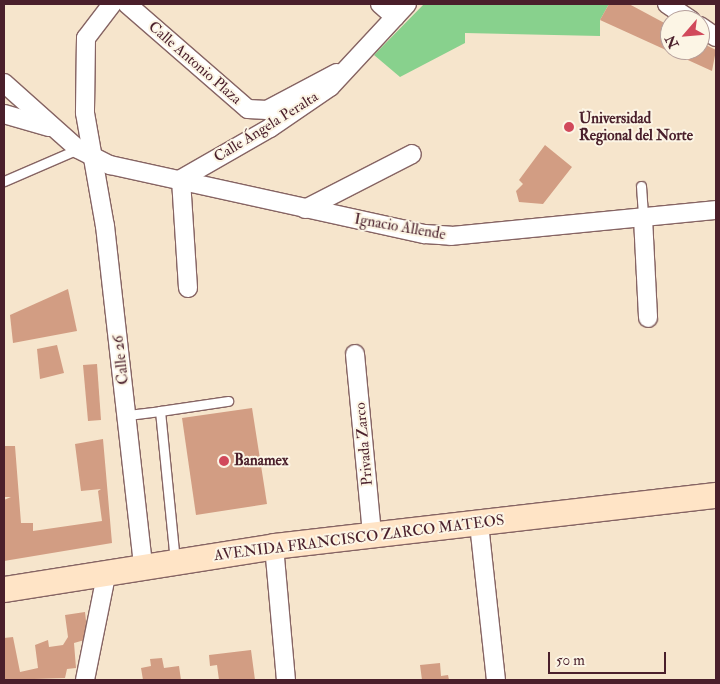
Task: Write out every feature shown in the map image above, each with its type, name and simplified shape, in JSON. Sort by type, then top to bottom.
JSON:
[{"type":"main road","name":"AVENIDA FRANCISCO ZARCO MATEOS","points":[[4,589],[107,570],[274,546],[478,524],[716,495]]},
{"type":"street","name":"Calle 26","points":[[112,4],[86,38],[84,152],[104,226],[128,415],[142,565]]},
{"type":"street","name":"Calle Antonio Plaza","points":[[127,4],[248,109],[267,110],[322,78],[348,71]]},
{"type":"street","points":[[380,4],[395,17]]},
{"type":"street","name":"Calle Ángela Peralta","points":[[181,179],[301,108],[348,71],[407,4]]},
{"type":"street","name":"Ignacio Allende","points":[[4,83],[52,128],[84,152],[110,166],[181,179],[305,209],[452,236],[716,210]]},
{"type":"street","points":[[4,114],[52,128]]},
{"type":"street","points":[[305,209],[412,154]]},
{"type":"street","points":[[181,179],[188,288]]},
{"type":"street","points":[[643,218],[648,318]]},
{"type":"street","name":"Privada Zarco","points":[[355,354],[372,535]]},
{"type":"street","points":[[478,524],[496,680]]},
{"type":"street","points":[[274,546],[286,680]]},
{"type":"street","points":[[85,680],[107,570]]},
{"type":"lane","points":[[4,181],[84,152]]},
{"type":"lane","points":[[641,186],[643,218]]},
{"type":"lane","points":[[128,415],[228,401]]},
{"type":"lane","points":[[160,411],[175,560]]},
{"type":"green space","points":[[424,4],[609,4],[600,20],[600,36],[465,33],[465,43],[400,77],[374,55]]},
{"type":"building","points":[[609,4],[629,4],[660,21],[660,47],[600,20]]},
{"type":"building","points":[[710,47],[716,50],[712,71],[688,60],[710,60]]},
{"type":"building","points":[[545,145],[572,167],[543,204],[519,202],[516,191],[523,184],[519,180]]},
{"type":"building","points":[[68,289],[77,331],[13,343],[10,315]]},
{"type":"building","points":[[57,345],[64,373],[40,379],[37,349]]},
{"type":"building","points":[[97,364],[101,420],[88,421],[83,365]]},
{"type":"building","name":"Banamex","points":[[252,408],[267,504],[196,515],[182,418]]},
{"type":"building","points":[[103,439],[112,543],[4,561],[4,500],[11,497],[4,497],[4,446],[15,446],[21,523],[33,523],[33,531],[102,521],[98,491],[101,489],[81,491],[75,444]]},
{"type":"building","points":[[85,612],[88,639],[74,643],[76,668],[67,669],[65,678],[4,680],[4,638],[13,637],[20,672],[38,668],[35,645],[48,640],[49,647],[63,645],[68,637],[65,615]]},
{"type":"building","points":[[251,650],[255,680],[219,680],[217,665],[210,666],[209,655]]},
{"type":"building","points":[[162,658],[164,668],[179,666],[181,680],[143,680],[141,668],[151,666],[150,659]]},
{"type":"building","points":[[440,663],[441,676],[448,675],[449,680],[422,680],[420,665]]},
{"type":"place","name":"Universidad Regional del Norte","points":[[569,127]]},
{"type":"place","name":"Banamex","points":[[224,461]]}]
